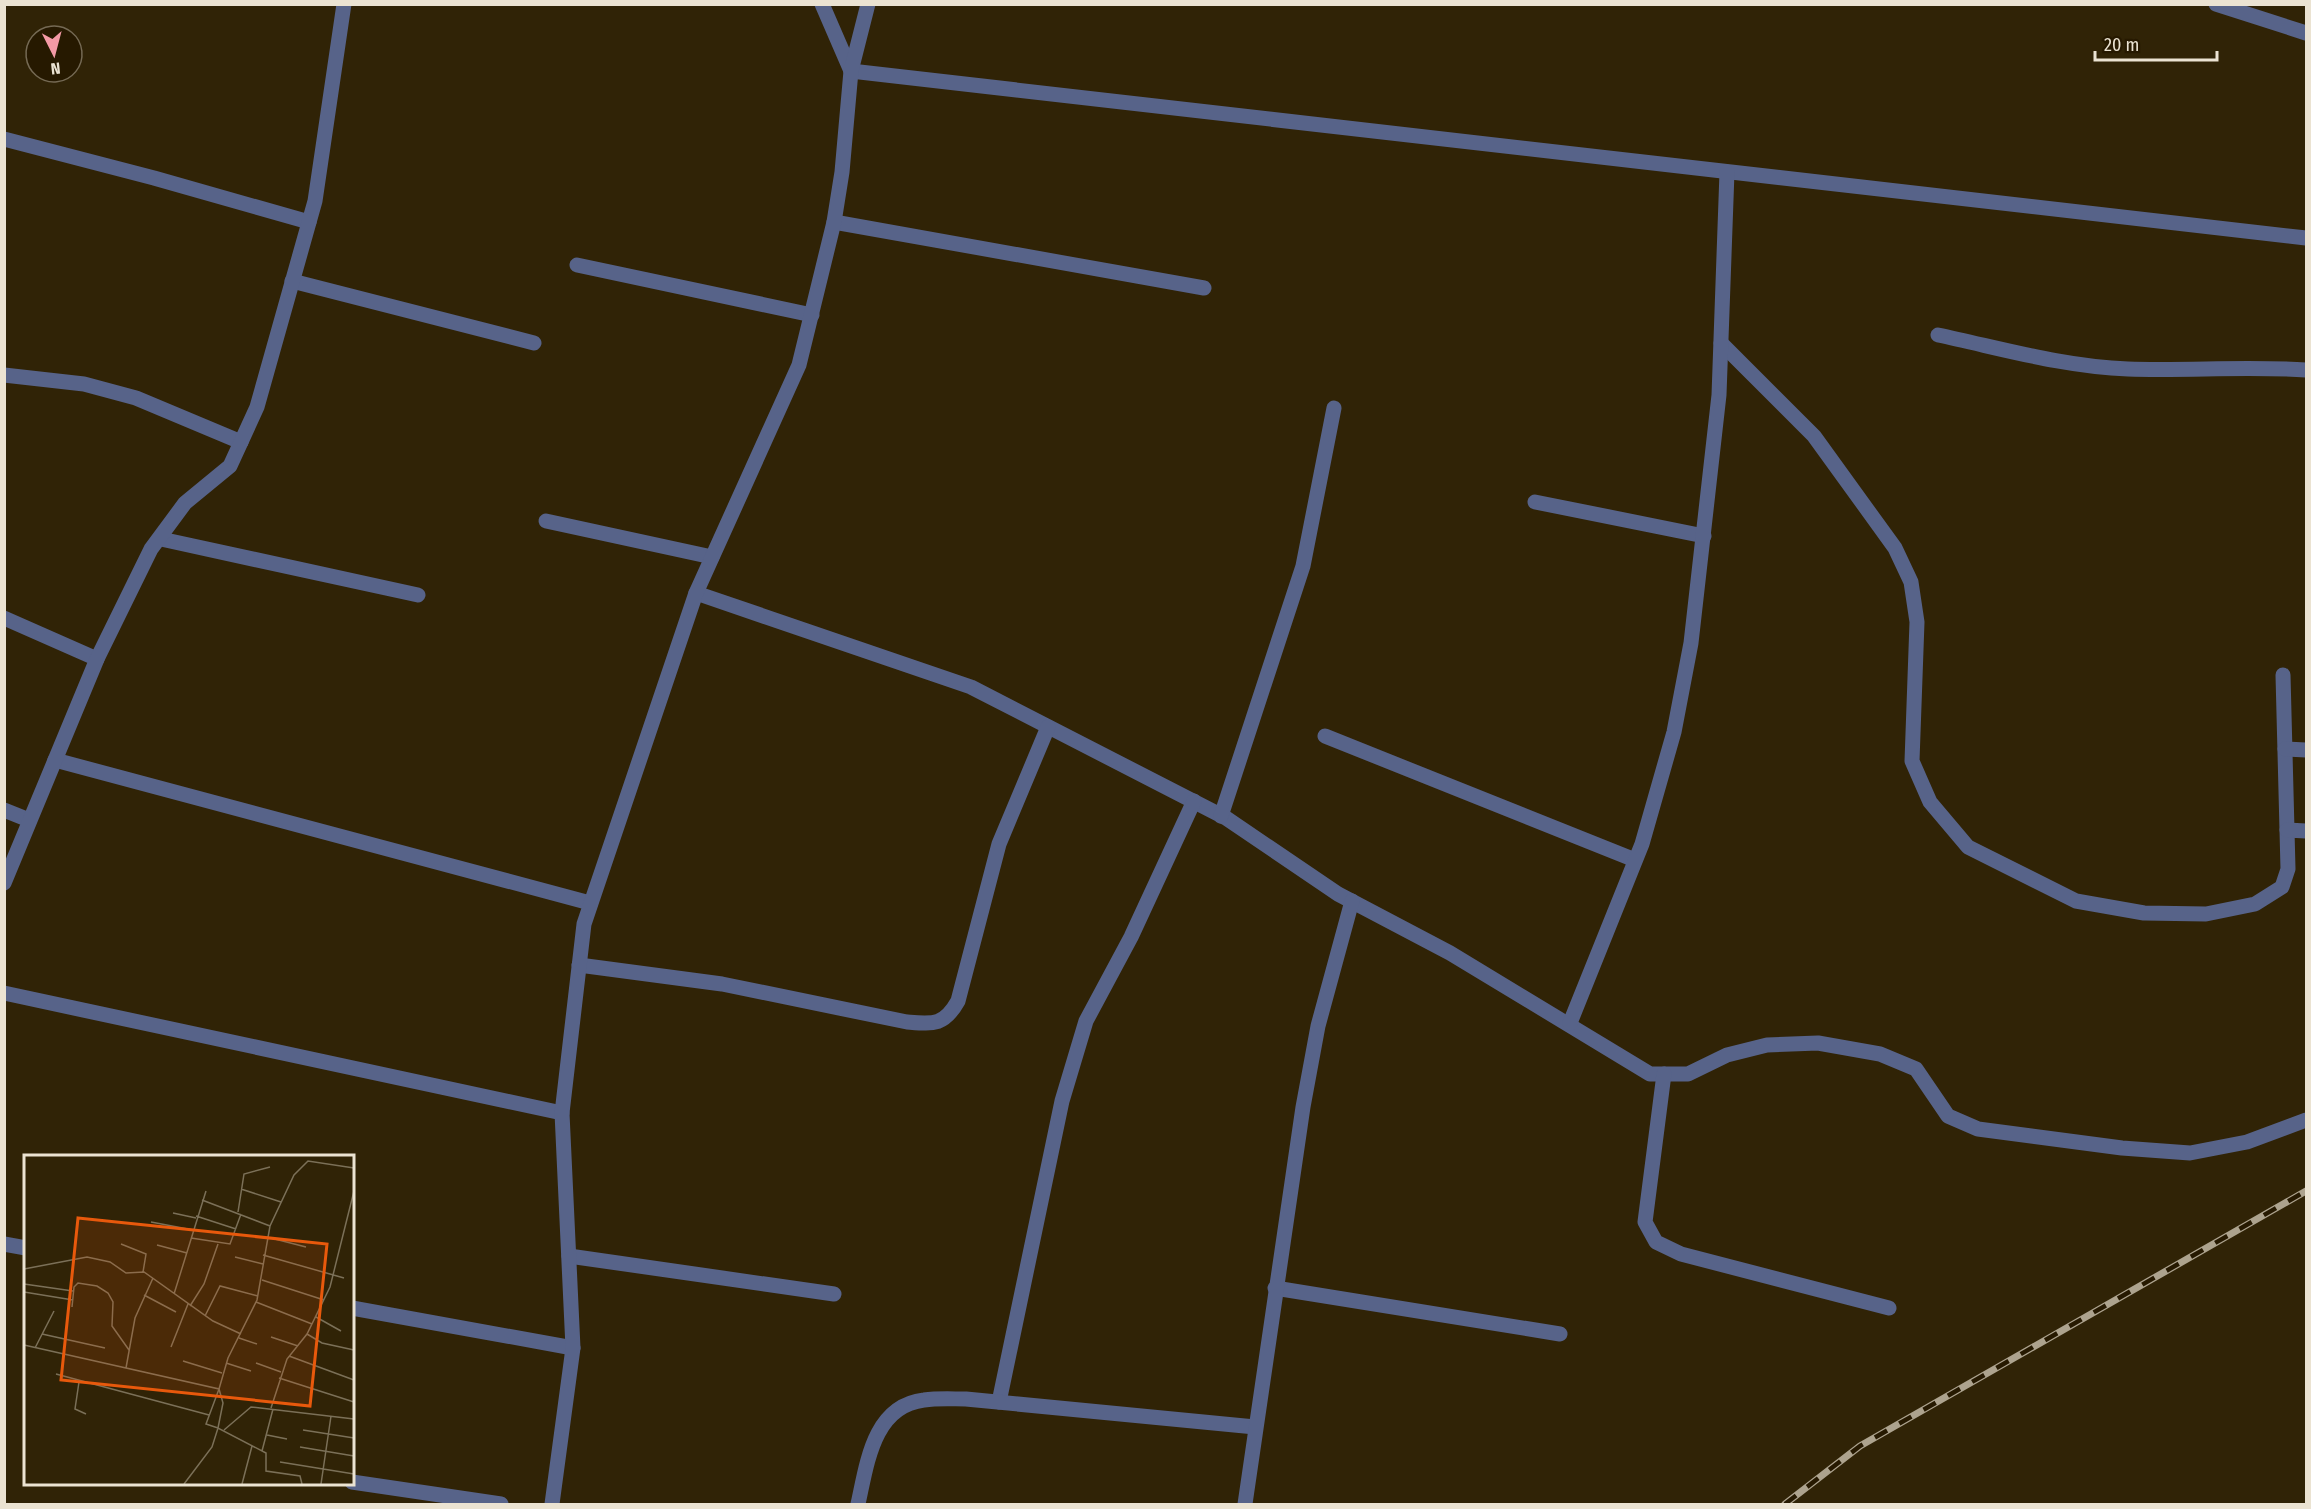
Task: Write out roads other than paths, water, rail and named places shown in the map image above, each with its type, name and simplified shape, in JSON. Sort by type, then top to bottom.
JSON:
[{"type":"street","points":[[4,883],[97,659],[151,549],[161,539],[185,503],[230,466],[257,407],[315,201],[344,4]]},
{"type":"street","points":[[822,4],[851,71]]},
{"type":"street","points":[[552,1504],[573,1348],[562,1113],[584,924],[696,593],[799,365],[834,222],[842,172],[851,71],[868,4]]},
{"type":"street","points":[[2216,4],[2307,33]]},
{"type":"street","points":[[851,71],[2307,238]]},
{"type":"street","points":[[4,139],[154,177],[309,222]]},
{"type":"street","points":[[1570,1023],[1635,860],[1674,732],[1691,643],[1719,395],[1727,172]]},
{"type":"street","points":[[834,222],[1204,288]]},
{"type":"street","points":[[577,265],[812,315]]},
{"type":"street","points":[[292,281],[534,343]]},
{"type":"street","points":[[1938,335],[2064,360],[2126,369],[2261,367],[2307,370]]},
{"type":"street","points":[[1721,343],[1814,436],[1895,548],[1911,582],[1917,622],[1912,761],[1930,802],[1968,847],[2076,901],[2144,913],[2206,914],[2255,904],[2282,887],[2288,869],[2283,675]]},
{"type":"street","points":[[4,375],[84,384],[136,398],[242,442]]},
{"type":"street","points":[[1221,816],[1303,566],[1334,408]]},
{"type":"street","points":[[1535,502],[1704,536]]},
{"type":"street","points":[[546,521],[712,557]]},
{"type":"street","points":[[161,539],[418,595]]},
{"type":"street","points":[[696,593],[971,687],[1221,816],[1352,901],[1450,953],[1570,1023],[1650,1074],[1688,1074],[1727,1056],[1767,1045],[1818,1043],[1880,1054],[1916,1069],[1948,1116],[1978,1129],[2122,1148],[2190,1153],[2247,1142],[2307,1120]]},
{"type":"street","points":[[4,618],[97,659]]},
{"type":"street","points":[[579,965],[722,984],[907,1022],[932,1024],[944,1020],[951,1014],[958,1001],[999,844],[1048,727]]},
{"type":"street","points":[[1325,736],[1635,860]]},
{"type":"street","points":[[2285,749],[2307,750]]},
{"type":"street","points":[[55,760],[590,903]]},
{"type":"street","points":[[999,1402],[1062,1101],[1086,1021],[1131,937],[1194,801]]},
{"type":"street","points":[[4,810],[29,820]]},
{"type":"street","points":[[2287,830],[2307,831]]},
{"type":"street","points":[[1245,1504],[1303,1107],[1318,1026],[1352,901]]},
{"type":"street","points":[[4,993],[562,1113]]},
{"type":"street","points":[[1664,1074],[1645,1222],[1656,1242],[1681,1254],[1889,1308]]},
{"type":"street","points":[[4,1244],[24,1248]]},
{"type":"street","points":[[569,1256],[834,1294]]},
{"type":"street","points":[[1275,1288],[1560,1334]]},
{"type":"street","points":[[354,1308],[573,1348]]},
{"type":"street","points":[[858,1504],[874,1436],[892,1413],[922,1400],[966,1399],[1255,1427]]},
{"type":"street","points":[[354,1482],[501,1504]]},
{"type":"railway","points":[[1785,1504],[1860,1446],[2306,1191]]}]
